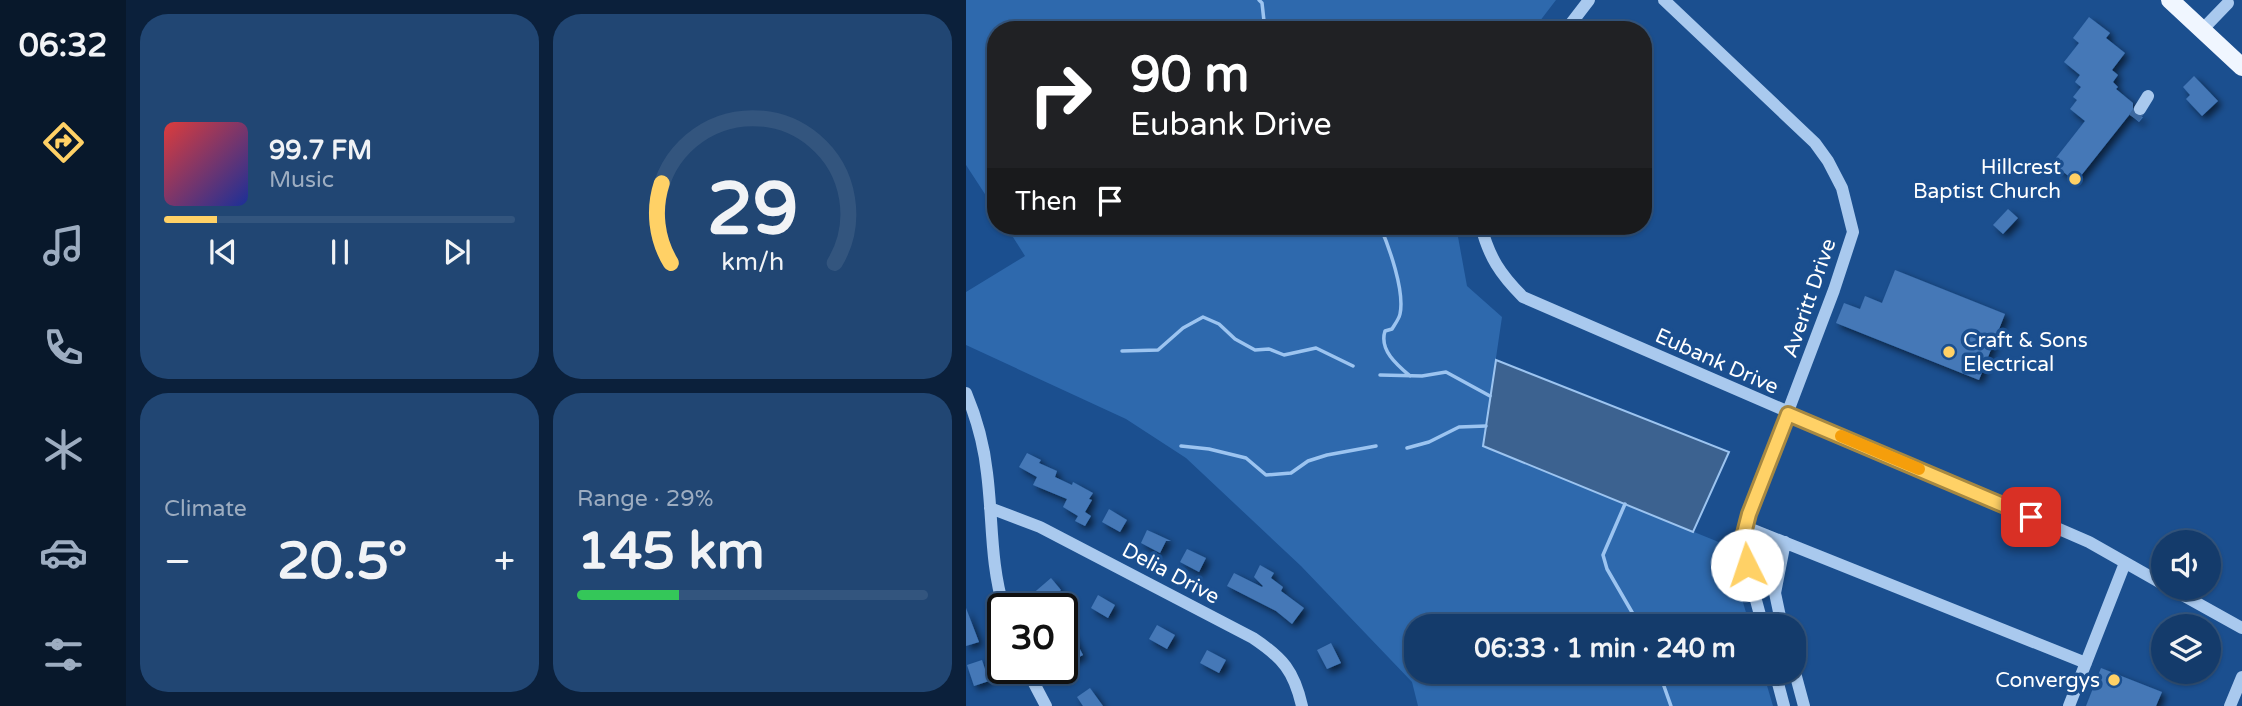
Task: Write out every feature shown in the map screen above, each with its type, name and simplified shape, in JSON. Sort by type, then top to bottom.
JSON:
[{"type":"main road","points":[[2176,2],[2242,67]]},
{"type":"street","points":[[1573,21],[1589,0]]},
{"type":"street","name":"Averitt Drive","points":[[1664,0],[1815,143],[1842,188],[1853,232],[1741,545],[1760,614]]},
{"type":"street","points":[[2202,30],[2228,3]]},
{"type":"street","points":[[2140,109],[2148,96]]},
{"type":"street","name":"Eubank Drive","points":[[1483,235],[1487,250],[1497,268],[1523,297],[1788,414],[2089,542],[2151,577]]},
{"type":"street","points":[[966,393],[984,449],[994,567],[1000,593]]},
{"type":"street","name":"Delia Drive","points":[[990,508],[1040,527],[1253,638],[1284,663],[1292,674],[1302,706]]},
{"type":"street","points":[[1746,527],[2087,663]]},
{"type":"street","points":[[1779,614],[1775,593],[1786,542]]},
{"type":"street","points":[[2070,706],[2125,563]]},
{"type":"street","points":[[2192,600],[2242,628]]},
{"type":"street","points":[[2230,706],[2242,677]]},
{"type":"street","points":[[1034,684],[1045,706]]},
{"type":"street","points":[[1778,684],[1784,706]]},
{"type":"street","points":[[1798,684],[1804,706]]},
{"type":"shaded area","points":[[966,0],[1556,0],[1540,21],[987,21],[987,197],[966,165]]},
{"type":"shaded area","points":[[1012,235],[1458,235],[1467,286],[1502,317],[1483,446],[1726,545],[1746,614],[1404,614],[1404,674],[1301,566],[1186,458],[1126,419],[966,345],[966,292],[1025,256]]},
{"type":"shaded area","points":[[1496,360],[1729,452],[1693,532],[1483,446]]},
{"type":"shaded area","points":[[1412,684],[1767,684],[1773,706],[1418,706]]},
{"type":"building","points":[[2089,17],[2110,33],[2106,38],[2125,53],[2112,70],[2118,75],[2113,82],[2118,87],[2116,89],[2133,103],[2133,114],[2143,117],[2139,122],[2130,114],[2076,182],[2052,163],[2085,121],[2070,109],[2077,100],[2073,97],[2081,87],[2075,82],[2080,75],[2064,62],[2079,43],[2073,38]]},
{"type":"building","points":[[2194,76],[2218,101],[2202,116],[2186,99],[2190,95],[2183,87]]},
{"type":"building","points":[[2008,209],[2018,218],[2003,234],[1993,225]]},
{"type":"building","name":"Craft & Sons Electrical","points":[[1895,270],[2005,314],[1979,380],[1836,323],[1844,303],[1860,309],[1865,296],[1882,303]]},
{"type":"building","points":[[1027,453],[1041,460],[1039,463],[1057,471],[1055,477],[1072,485],[1073,482],[1093,493],[1085,512],[1091,516],[1085,526],[1075,521],[1078,516],[1063,507],[1067,499],[1033,485],[1037,477],[1019,467]]},
{"type":"building","points":[[1109,509],[1127,520],[1120,532],[1102,522]]},
{"type":"building","points":[[1147,530],[1171,541],[1166,541],[1160,553],[1141,543]]},
{"type":"building","points":[[1187,549],[1206,558],[1199,572],[1180,562]]},
{"type":"building","points":[[1260,565],[1274,573],[1271,578],[1283,587],[1281,591],[1304,608],[1292,624],[1276,611],[1227,586],[1234,573],[1262,587],[1254,577]]},
{"type":"building","points":[[1051,578],[1061,590],[1058,593],[1034,593]]},
{"type":"building","points":[[1098,595],[1115,605],[1108,618],[1091,608]]},
{"type":"building","points":[[966,608],[979,642],[966,646]]},
{"type":"building","points":[[1157,625],[1175,635],[1167,649],[1149,639]]},
{"type":"building","points":[[1331,643],[1341,663],[1327,669],[1317,650]]},
{"type":"building","points":[[1207,650],[1226,660],[1219,673],[1200,663]]},
{"type":"building","points":[[982,660],[987,682],[974,686],[967,665]]},
{"type":"building","name":"Convergys","points":[[2101,668],[2162,692],[2156,706],[2086,706]]},
{"type":"building","points":[[1090,688],[1103,706],[1083,706],[1077,697]]},
{"type":"waterway","points":[[1259,0],[1262,3],[1264,21]]},
{"type":"waterway","points":[[1384,235],[1395,269],[1401,304],[1397,322],[1392,329],[1385,331],[1385,344],[1390,356],[1410,376]]},
{"type":"waterway","points":[[1122,351],[1158,350],[1183,328],[1203,317],[1219,324],[1235,339],[1255,350],[1269,349],[1284,355],[1316,348],[1353,366]]},
{"type":"waterway","points":[[1380,375],[1422,376],[1446,372],[1490,396]]},
{"type":"waterway","points":[[1407,448],[1429,442],[1459,427],[1486,426]]},
{"type":"waterway","points":[[1181,446],[1209,449],[1246,458],[1266,475],[1291,473],[1308,461],[1376,446]]},
{"type":"waterway","points":[[1625,504],[1603,555],[1607,569],[1633,614]]},
{"type":"waterway","points":[[1663,684],[1671,706]]},
{"type":"tunnel","points":[[2134,118],[2140,109]]},
{"type":"slow traffic","points":[[1841,436],[1919,469]]},
{"type":"place","name":"Hillcrest Baptist Church","points":[[2075,179]]},
{"type":"place","name":"Craft & Sons Electrical","points":[[1949,352]]},
{"type":"place","name":"Convergys","points":[[2114,680]]},
{"type":"route","points":[[1747,565],[1741,545],[1749,514],[1788,414],[2031,517]]}]
